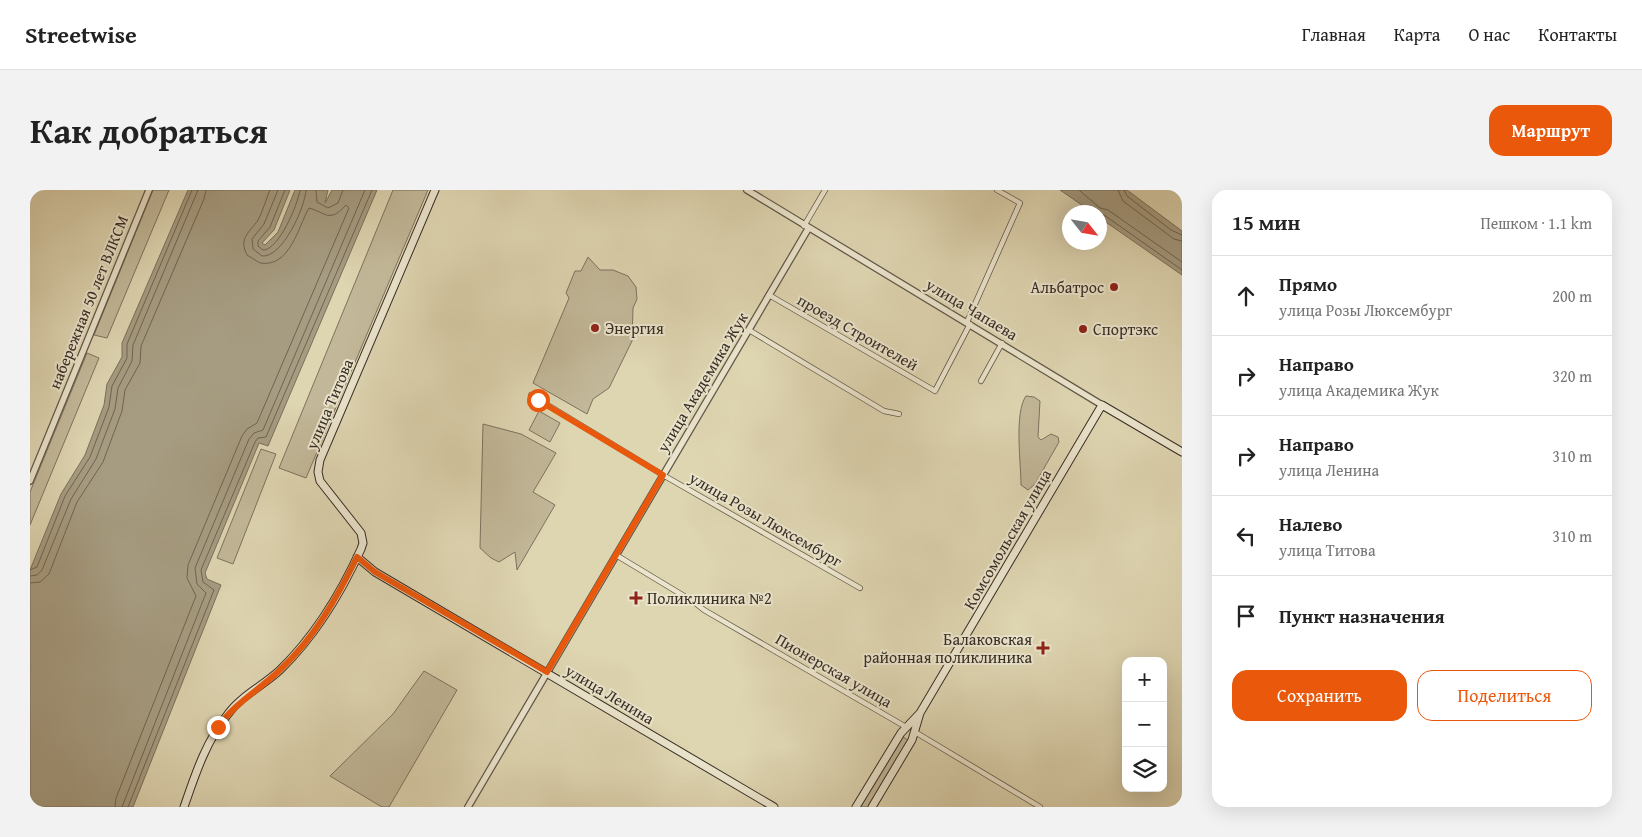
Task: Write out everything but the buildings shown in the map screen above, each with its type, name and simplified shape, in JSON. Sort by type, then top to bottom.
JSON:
[{"type":"main road","name":"улица Титова","points":[[184,807],[208,744],[218,727],[231,710],[270,680],[297,654],[328,610],[363,543],[361,532],[320,481],[318,472],[320,460],[435,190]]},
{"type":"main road","name":"улица Чапаева","points":[[1102,405],[1182,452]]},
{"type":"main road","name":"Комсомольская улица","points":[[856,807],[906,727],[920,713],[1102,405]]},
{"type":"main road","name":"улица Ленина","points":[[357,557],[375,572],[774,807]]},
{"type":"main road","name":"Комсомольская улица","points":[[872,807],[915,732],[920,713]]},
{"type":"main road","name":"Пионерская улица","points":[[906,727],[915,732]]},
{"type":"street","name":"набережная 50 лет ВЛКСМ","points":[[30,480],[149,190]]},
{"type":"street","name":"улица Чапаева","points":[[747,190],[806,228],[969,323],[1102,405]]},
{"type":"street","points":[[806,228],[825,190]]},
{"type":"street","points":[[969,323],[1020,202],[997,190]]},
{"type":"street","name":"улица Академика Жук","points":[[468,807],[770,295],[806,228]]},
{"type":"street","name":"проезд Строителей","points":[[770,295],[935,391],[969,323]]},
{"type":"street","points":[[749,330],[884,411],[899,414]]},
{"type":"street","points":[[981,381],[1002,344]]},
{"type":"street","name":"улица Розы Люксембург","points":[[530,395],[663,475],[860,588]]},
{"type":"street","name":"Пионерская улица","points":[[616,555],[704,610],[906,727]]},
{"type":"street","name":"Пионерская улица","points":[[915,732],[1040,807]]},
{"type":"shaded area","points":[[153,190],[169,190],[107,338],[94,335]]},
{"type":"shaded area","points":[[393,190],[428,190],[306,478],[279,468]]},
{"type":"shaded area","name":"Энергия","points":[[588,257],[600,270],[613,270],[628,276],[636,287],[637,299],[633,308],[632,341],[609,388],[593,399],[587,414],[533,383],[569,298],[566,293],[575,271],[581,271]]},
{"type":"shaded area","points":[[87,353],[99,358],[30,525],[30,492]]},
{"type":"shaded area","points":[[1026,396],[1034,397],[1040,401],[1038,437],[1041,440],[1051,434],[1058,437],[1059,442],[1035,484],[1028,490],[1021,485],[1019,439],[1020,414]]},
{"type":"shaded area","points":[[539,411],[560,423],[550,442],[529,430]]},
{"type":"shaded area","points":[[483,424],[521,434],[556,453],[533,492],[555,505],[517,570],[515,552],[499,562],[491,558],[480,548]]},
{"type":"shaded area","points":[[261,449],[276,454],[233,564],[217,558]]},
{"type":"shaded area","points":[[424,671],[457,690],[389,807],[382,807],[330,776],[393,714]]},
{"type":"shaded area","points":[[903,737],[908,740],[870,807],[860,807]]},
{"type":"water","points":[[188,190],[290,190],[274,230],[262,243],[265,245],[278,232],[295,190],[328,190],[325,203],[332,190],[377,190],[268,446],[259,443],[205,573],[207,579],[221,585],[133,807],[30,807],[30,570],[61,494],[85,455],[104,405],[107,384],[122,357],[122,343]]},
{"type":"water","points":[[1060,190],[1127,190],[1182,231],[1182,275],[1107,223],[1107,205],[1082,205]]},
{"type":"place","name":"Альбатрос","points":[[1114,287]]},
{"type":"place","name":"Энергия","points":[[595,328]]},
{"type":"place","name":"Спортэкс","points":[[1083,329]]},
{"type":"place","name":"Поликлиника №2","points":[[636,598]]},
{"type":"place","name":"Балаковская районная поликлиника","points":[[1043,648]]},
{"type":"route","points":[[218,727],[231,710],[270,680],[297,654],[328,610],[357,557],[375,572],[458,622],[547,672],[663,475],[538,400]]}]
